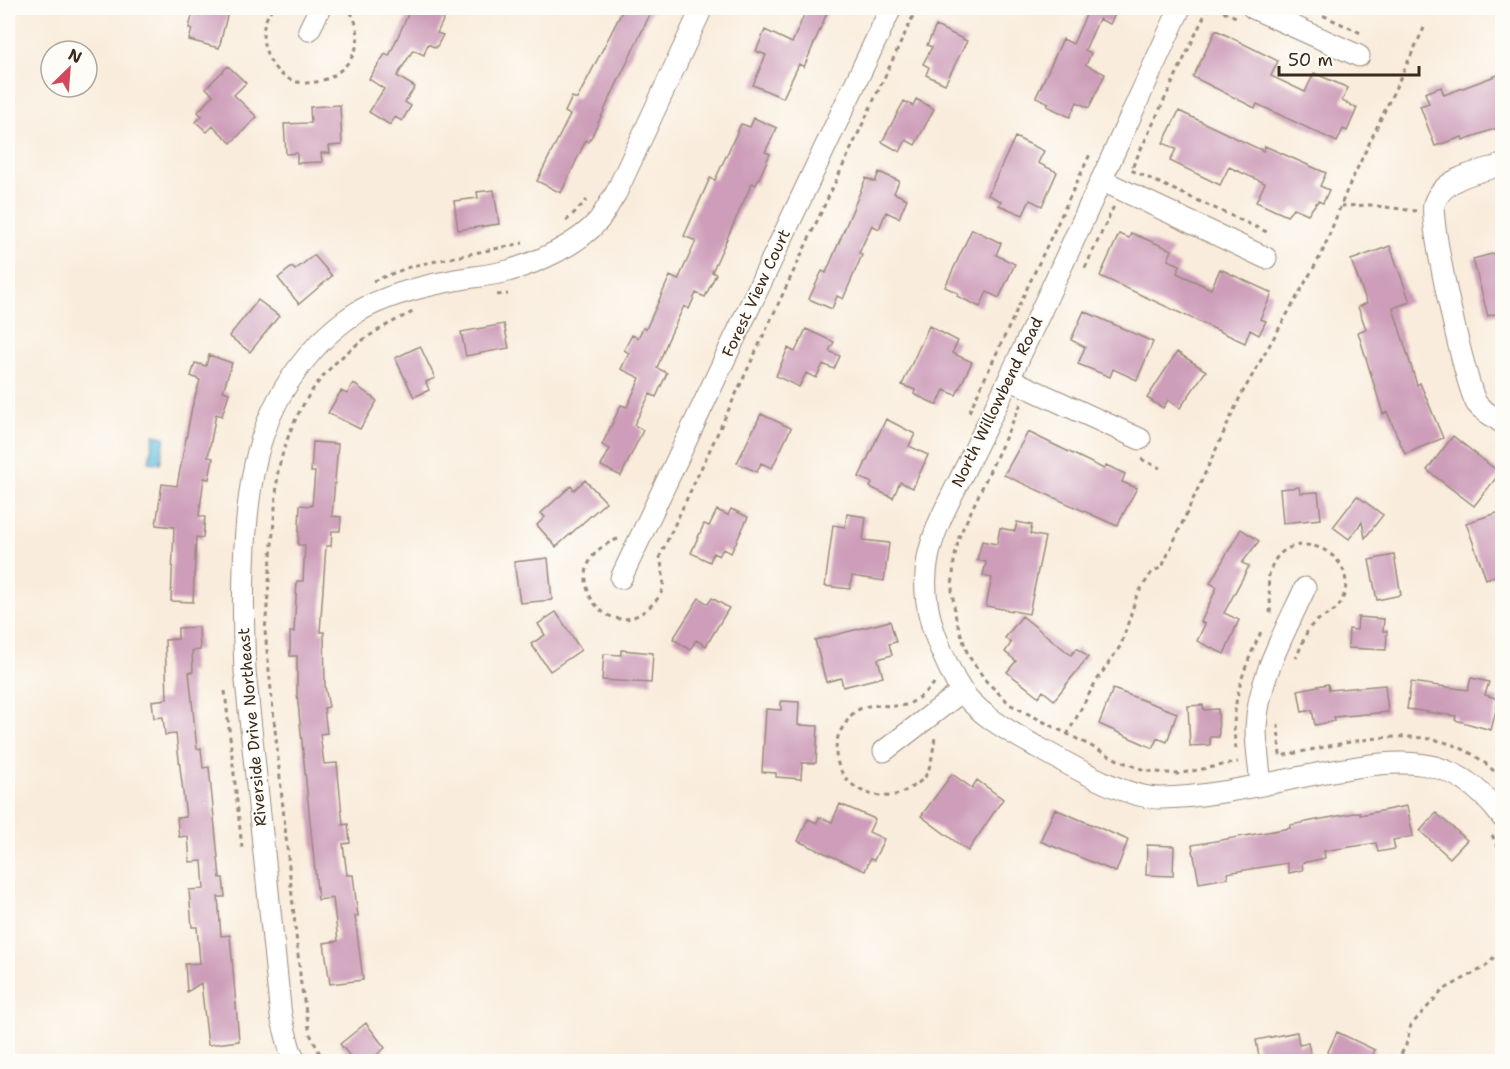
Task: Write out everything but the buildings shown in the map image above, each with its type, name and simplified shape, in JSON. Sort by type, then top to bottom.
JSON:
[{"type":"street","points":[[309,30],[320,8]]},
{"type":"street","name":"Riverside Drive Northeast","points":[[296,1062],[280,1016],[245,670],[243,620],[247,545],[252,484],[263,435],[278,402],[300,366],[331,334],[359,312],[399,294],[449,281],[507,271],[534,261],[573,240],[598,221],[616,193],[702,8]]},
{"type":"street","name":"Forest View Court","points":[[621,578],[891,8]]},
{"type":"street","name":"North Willowbend Road","points":[[1180,8],[1009,379],[941,519],[927,559],[928,615],[935,640],[961,692],[992,720],[1062,761],[1126,790],[1159,798],[1261,784],[1388,761],[1421,764],[1454,774],[1485,794],[1495,823]]},
{"type":"street","points":[[1253,8],[1359,56]]},
{"type":"street","points":[[1503,165],[1459,179],[1444,188],[1434,204],[1432,225],[1452,318],[1476,404],[1503,423]]},
{"type":"street","points":[[1101,180],[1266,258]]},
{"type":"street","points":[[1009,379],[1139,448]]},
{"type":"street","points":[[1261,784],[1256,728],[1260,699],[1269,668],[1305,588]]},
{"type":"street","points":[[884,751],[961,692]]},
{"type":"path","points":[[272,8],[264,20],[262,44],[273,68],[288,79],[310,84],[332,78],[347,65],[357,45],[357,20],[348,8]]},
{"type":"path","points":[[1208,8],[1131,170],[1269,233]]},
{"type":"path","points":[[1306,8],[1363,34]]},
{"type":"path","points":[[1067,735],[1095,683],[1121,645],[1137,595],[1152,572],[1162,567],[1240,397],[1322,253],[1341,206],[1424,28]]},
{"type":"path","points":[[964,422],[1094,143]]},
{"type":"path","points":[[563,225],[589,198]]},
{"type":"path","points":[[1081,276],[1115,204]]},
{"type":"path","points":[[1341,206],[1370,205],[1433,213]]},
{"type":"path","points":[[369,283],[412,266],[530,242]]},
{"type":"path","points":[[488,297],[508,294]]},
{"type":"path","points":[[324,1062],[310,1034],[302,984],[266,631],[278,471],[284,446],[300,405],[330,367],[378,328],[423,307]]},
{"type":"path","points":[[1022,404],[959,537],[954,561],[952,591],[956,619],[968,654],[986,681],[1011,705],[1067,735],[1147,771],[1177,774],[1238,764],[1233,730],[1234,701],[1244,666],[1270,612],[1267,581],[1271,566],[1282,552],[1298,544],[1316,545],[1334,554],[1345,573],[1345,593],[1336,611],[1311,626],[1293,666]]},
{"type":"path","points":[[1139,448],[1160,468]]},
{"type":"path","points":[[934,680],[934,686],[907,705],[866,705],[851,715],[838,736],[837,757],[843,774],[853,787],[873,795],[898,796],[924,778],[931,760],[936,734]]},
{"type":"path","points":[[225,681],[242,853]]},
{"type":"path","points":[[1278,723],[1280,756],[1403,736],[1444,742],[1477,757],[1503,779]]},
{"type":"path","points":[[1495,823],[1503,855]]},
{"type":"path","points":[[1397,1062],[1407,1045],[1411,1025],[1443,990],[1485,967],[1501,949],[1503,889]]},
{"type":"water","points":[[154,435],[165,437],[160,464],[149,462]]}]
